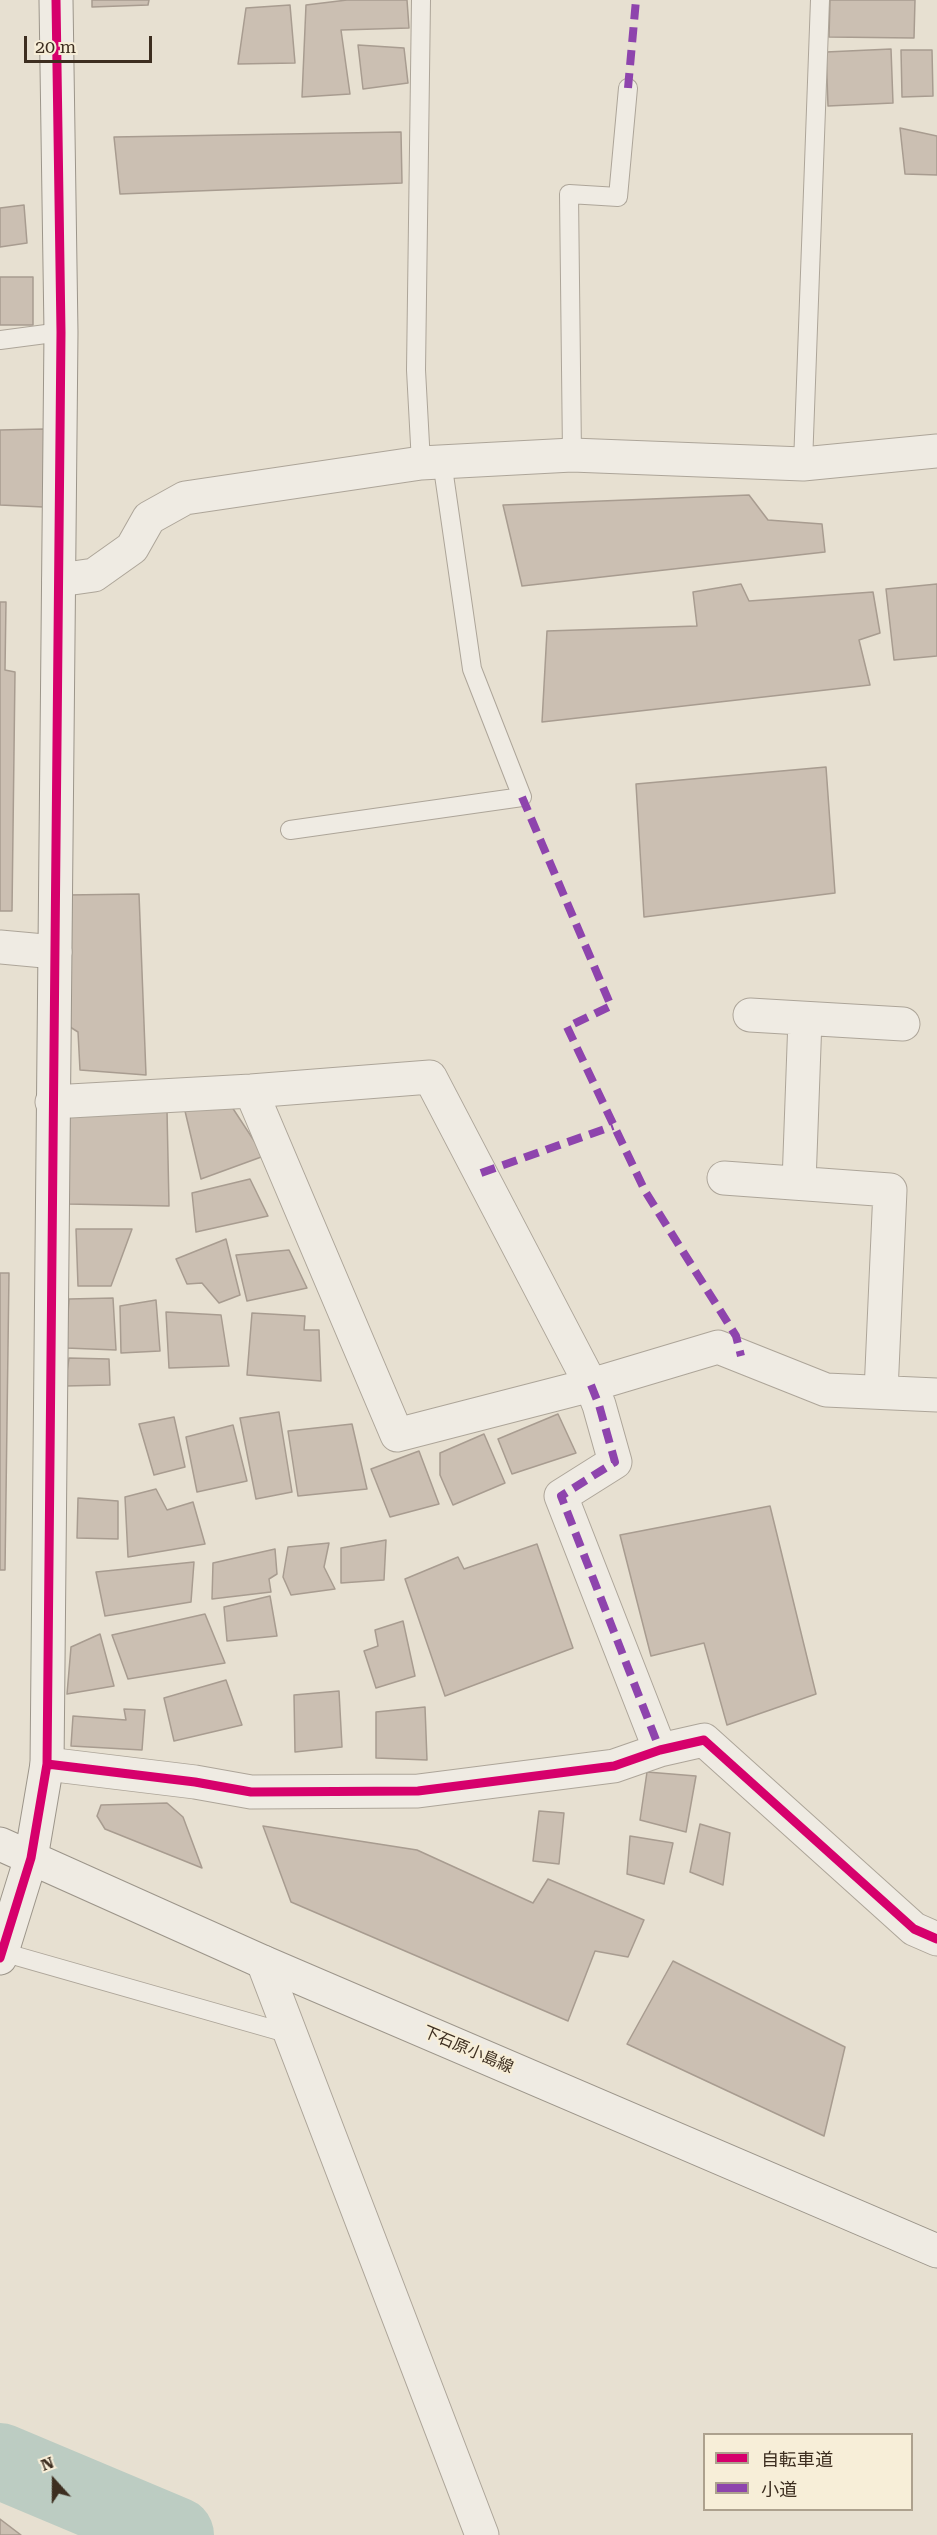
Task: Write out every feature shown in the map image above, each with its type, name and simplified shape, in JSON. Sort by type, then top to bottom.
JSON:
[{"type":"street","points":[[1,1955],[31,1858],[47,1764],[61,332],[56,0]]},
{"type":"street","points":[[59,580],[94,575],[132,548],[149,518],[185,498],[431,462],[572,455],[803,464],[937,451]]},
{"type":"street","points":[[0,947],[55,952]]},
{"type":"street","points":[[750,1016],[903,1023]]},
{"type":"street","points":[[799,1183],[805,1019]]},
{"type":"street","points":[[52,1102],[251,1091],[430,1077],[591,1385],[599,1405],[615,1461],[561,1496],[660,1750]]},
{"type":"street","points":[[251,1091],[397,1435],[591,1385],[718,1347],[826,1390],[937,1395]]},
{"type":"street","points":[[724,1178],[890,1190],[881,1392]]},
{"type":"street","points":[[47,1764],[195,1782],[251,1792],[418,1791],[614,1766],[660,1750],[704,1740],[914,1929],[937,1939]]},
{"type":"street","name":"下石原小島線","points":[[0,1844],[263,1962],[937,2251]]},
{"type":"street","points":[[263,1962],[482,2535]]},
{"type":"lane","points":[[290,830],[522,796],[472,669],[431,462],[416,370],[421,0]]},
{"type":"lane","points":[[803,464],[820,0]]},
{"type":"lane","points":[[572,455],[569,194],[618,196],[628,88]]},
{"type":"lane","points":[[0,340],[61,332]]},
{"type":"lane","points":[[1,1955],[290,2034]]},
{"type":"building","points":[[92,0],[149,0],[148,5],[92,7]]},
{"type":"building","points":[[347,0],[407,0],[409,28],[341,30],[350,94],[302,97],[306,5]]},
{"type":"building","points":[[830,0],[915,0],[914,38],[829,37]]},
{"type":"building","points":[[290,5],[295,63],[238,64],[246,8]]},
{"type":"building","points":[[358,45],[404,48],[408,83],[363,89]]},
{"type":"building","points":[[891,49],[893,103],[828,106],[826,52]]},
{"type":"building","points":[[901,50],[932,50],[933,96],[902,97]]},
{"type":"building","points":[[900,128],[937,136],[937,175],[905,174]]},
{"type":"building","points":[[401,132],[402,183],[120,194],[114,137]]},
{"type":"building","points":[[24,205],[27,243],[0,247],[0,208]]},
{"type":"building","points":[[0,277],[33,277],[33,325],[0,325]]},
{"type":"building","points":[[44,429],[44,507],[0,505],[0,430]]},
{"type":"building","points":[[749,495],[768,520],[822,524],[825,552],[522,586],[503,505]]},
{"type":"building","points":[[741,584],[749,601],[873,592],[880,633],[859,640],[870,685],[542,722],[547,631],[697,626],[693,592]]},
{"type":"building","points":[[937,584],[937,656],[894,660],[886,589]]},
{"type":"building","points":[[0,602],[6,602],[5,670],[15,672],[12,911],[0,911]]},
{"type":"building","points":[[826,767],[835,893],[644,917],[636,784]]},
{"type":"building","points":[[139,894],[146,1075],[80,1070],[78,1032],[67,1025],[67,895]]},
{"type":"building","points":[[230,1104],[264,1156],[201,1179],[185,1111]]},
{"type":"building","points":[[167,1110],[169,1206],[68,1204],[64,1112]]},
{"type":"building","points":[[250,1179],[268,1216],[196,1232],[192,1193]]},
{"type":"building","points":[[76,1229],[132,1229],[111,1286],[78,1286]]},
{"type":"building","points":[[226,1239],[240,1295],[219,1303],[202,1283],[187,1284],[176,1259]]},
{"type":"building","points":[[289,1250],[307,1288],[247,1301],[236,1255]]},
{"type":"building","points":[[0,1273],[9,1273],[5,1570],[0,1570]]},
{"type":"building","points":[[113,1298],[116,1350],[66,1348],[69,1299]]},
{"type":"building","points":[[156,1300],[160,1351],[121,1353],[120,1306]]},
{"type":"building","points":[[166,1312],[221,1315],[229,1366],[169,1368]]},
{"type":"building","points":[[252,1313],[305,1316],[304,1330],[319,1330],[321,1381],[247,1375]]},
{"type":"building","points":[[69,1358],[109,1359],[110,1385],[65,1386]]},
{"type":"building","points":[[279,1412],[292,1492],[256,1499],[240,1418]]},
{"type":"building","points":[[558,1414],[576,1453],[512,1474],[498,1439]]},
{"type":"building","points":[[174,1417],[185,1467],[154,1475],[139,1424]]},
{"type":"building","points":[[352,1424],[367,1489],[298,1496],[288,1431]]},
{"type":"building","points":[[233,1425],[247,1481],[197,1492],[186,1437]]},
{"type":"building","points":[[484,1434],[505,1483],[453,1505],[440,1475],[440,1453]]},
{"type":"building","points":[[419,1451],[439,1504],[390,1517],[371,1469]]},
{"type":"building","points":[[156,1489],[167,1510],[193,1502],[205,1544],[128,1557],[125,1497]]},
{"type":"building","points":[[78,1498],[118,1501],[118,1539],[77,1538]]},
{"type":"building","points":[[770,1506],[816,1694],[727,1725],[704,1643],[651,1656],[620,1535]]},
{"type":"building","points":[[386,1540],[384,1580],[341,1583],[341,1548]]},
{"type":"building","points":[[329,1543],[324,1567],[335,1589],[291,1595],[283,1577],[288,1547]]},
{"type":"building","points":[[537,1544],[573,1648],[445,1696],[405,1579],[458,1557],[464,1569]]},
{"type":"building","points":[[275,1549],[277,1574],[269,1579],[271,1592],[212,1599],[213,1563]]},
{"type":"building","points":[[194,1562],[191,1602],[105,1616],[96,1572]]},
{"type":"building","points":[[270,1596],[277,1636],[227,1641],[224,1607]]},
{"type":"building","points":[[205,1614],[225,1663],[128,1679],[112,1635]]},
{"type":"building","points":[[403,1621],[415,1676],[376,1688],[364,1651],[378,1646],[375,1630]]},
{"type":"building","points":[[100,1634],[114,1686],[67,1694],[71,1647]]},
{"type":"building","points":[[226,1680],[242,1725],[174,1741],[164,1698]]},
{"type":"building","points":[[339,1691],[342,1747],[295,1752],[294,1695]]},
{"type":"building","points":[[425,1707],[427,1760],[376,1758],[376,1712]]},
{"type":"building","points":[[124,1709],[145,1710],[142,1750],[71,1746],[73,1716],[126,1720]]},
{"type":"building","points":[[647,1772],[696,1776],[686,1832],[640,1820]]},
{"type":"building","points":[[167,1803],[183,1817],[202,1868],[105,1829],[97,1816],[101,1805]]},
{"type":"building","points":[[539,1811],[564,1813],[559,1864],[533,1861]]},
{"type":"building","points":[[700,1824],[730,1833],[723,1885],[690,1872]]},
{"type":"building","points":[[263,1826],[417,1850],[533,1903],[548,1879],[644,1920],[628,1957],[595,1951],[568,2021],[291,1902]]},
{"type":"building","points":[[630,1836],[673,1843],[664,1884],[627,1874]]},
{"type":"building","points":[[673,1961],[845,2047],[824,2136],[627,2044]]},
{"type":"building","points":[[0,2519],[21,2535],[0,2535]]},
{"type":"waterway","points":[[0,2461],[176,2535]]},
{"type":"marked path","points":[[628,88],[636,0]]},
{"type":"marked path","points":[[522,797],[611,1006],[567,1027],[645,1191],[736,1336],[741,1356]]},
{"type":"marked path","points":[[481,1173],[613,1126]]},
{"type":"marked path","points":[[591,1385],[615,1462],[561,1496],[660,1750]]},
{"type":"cycle path","points":[[0,1958],[31,1858],[47,1764],[61,332],[56,0]]},
{"type":"cycle path","points":[[47,1764],[195,1782],[251,1792],[418,1791],[614,1766],[660,1750],[704,1740],[914,1929],[937,1939]]}]
